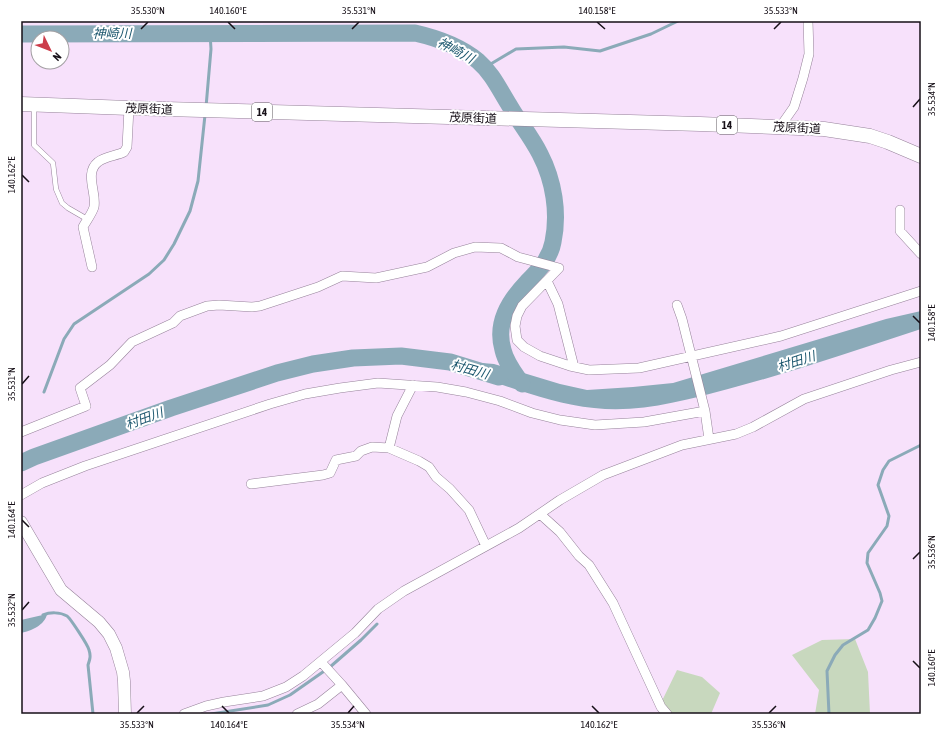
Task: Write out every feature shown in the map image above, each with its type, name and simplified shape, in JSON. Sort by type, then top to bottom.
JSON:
[{"type":"main road","name":"茂原街道","points":[[28,104],[780,127],[824,130],[870,136],[921,156]]},
{"type":"street","points":[[780,127],[794,106],[803,78],[809,54],[808,21]]},
{"type":"street","points":[[92,267],[83,227],[93,209],[94,199],[91,177],[92,169],[100,160],[124,152],[127,147],[129,108]]},
{"type":"street","points":[[900,210],[900,231],[921,254]]},
{"type":"street","points":[[21,432],[86,406],[80,388],[110,365],[132,342],[173,323],[180,316],[202,308],[219,305],[260,306],[318,287],[342,276],[376,278],[427,267],[454,253],[475,247],[500,248],[518,257],[559,268],[522,306],[517,316],[515,326],[517,340],[520,345],[531,352],[554,361],[589,370],[639,368],[781,336],[921,291]]},
{"type":"street","points":[[546,281],[558,304],[574,367]]},
{"type":"street","points":[[677,305],[705,411],[709,439]]},
{"type":"street","points":[[184,714],[206,706],[264,696],[286,687],[321,662],[355,633],[378,609],[404,591],[519,528],[560,500],[603,475],[682,445],[736,434],[753,427],[788,406],[804,399],[890,370],[921,362]]},
{"type":"street","points":[[21,495],[42,484],[85,466],[270,404],[305,394],[378,383],[413,385],[466,392],[500,401],[532,414],[595,425],[644,422],[705,411]]},
{"type":"street","points":[[389,448],[398,416],[413,385]]},
{"type":"street","points":[[251,484],[323,475],[330,473],[336,460],[356,456],[361,451],[372,446],[389,448],[419,461],[429,468],[436,477],[450,489],[469,510],[486,546]]},
{"type":"street","points":[[540,514],[560,532],[579,556],[589,565],[613,603],[661,707],[667,714]]},
{"type":"street","points":[[21,522],[61,590],[98,622],[116,648],[124,680],[125,714]]},
{"type":"street","points":[[321,662],[366,714]]},
{"type":"street","points":[[297,714],[318,704],[342,686]]},
{"type":"lane","points":[[28,104],[34,145],[53,163],[56,189],[62,203],[87,219]]},
{"type":"green space","points":[[855,639],[868,672],[870,714],[815,714],[819,690],[792,655],[822,640]]},
{"type":"green space","points":[[677,670],[702,677],[720,693],[711,714],[664,714],[659,707]]},
{"type":"water","points":[[921,311],[921,329],[777,375],[678,402],[661,405],[628,409],[579,406],[534,395],[475,376],[482,363],[494,364],[560,384],[587,390],[673,383],[886,319]]},
{"type":"water","points":[[47,614],[46,618],[41,624],[29,631],[21,633],[21,620]]},
{"type":"waterway","points":[[484,68],[516,49],[564,47],[600,51],[651,34],[678,21]]},
{"type":"waterway","points":[[206,107],[211,49],[210,33]]},
{"type":"waterway","name":"神崎川","points":[[21,34],[415,33],[432,37],[464,51],[478,61],[492,77],[530,136],[545,164],[554,197],[555,231],[549,254],[539,269],[520,289],[509,305],[502,322],[501,340],[504,355],[522,384]]},
{"type":"waterway","points":[[44,392],[64,339],[74,324],[149,274],[164,260],[174,244],[190,211],[198,181],[205,115]]},
{"type":"waterway","name":"村田川","points":[[21,463],[171,408],[277,373],[313,364],[353,358],[401,356],[450,362],[499,377]]},
{"type":"waterway","points":[[829,714],[827,671],[835,655],[843,645],[868,630],[882,601],[867,563],[868,553],[887,526],[889,516],[878,485],[883,470],[889,461],[921,445]]},
{"type":"waterway","points":[[43,615],[55,613],[67,616],[72,621],[88,647],[90,654],[88,665],[93,714]]},
{"type":"waterway","points":[[211,714],[268,705],[290,695],[330,667],[377,624]]}]
